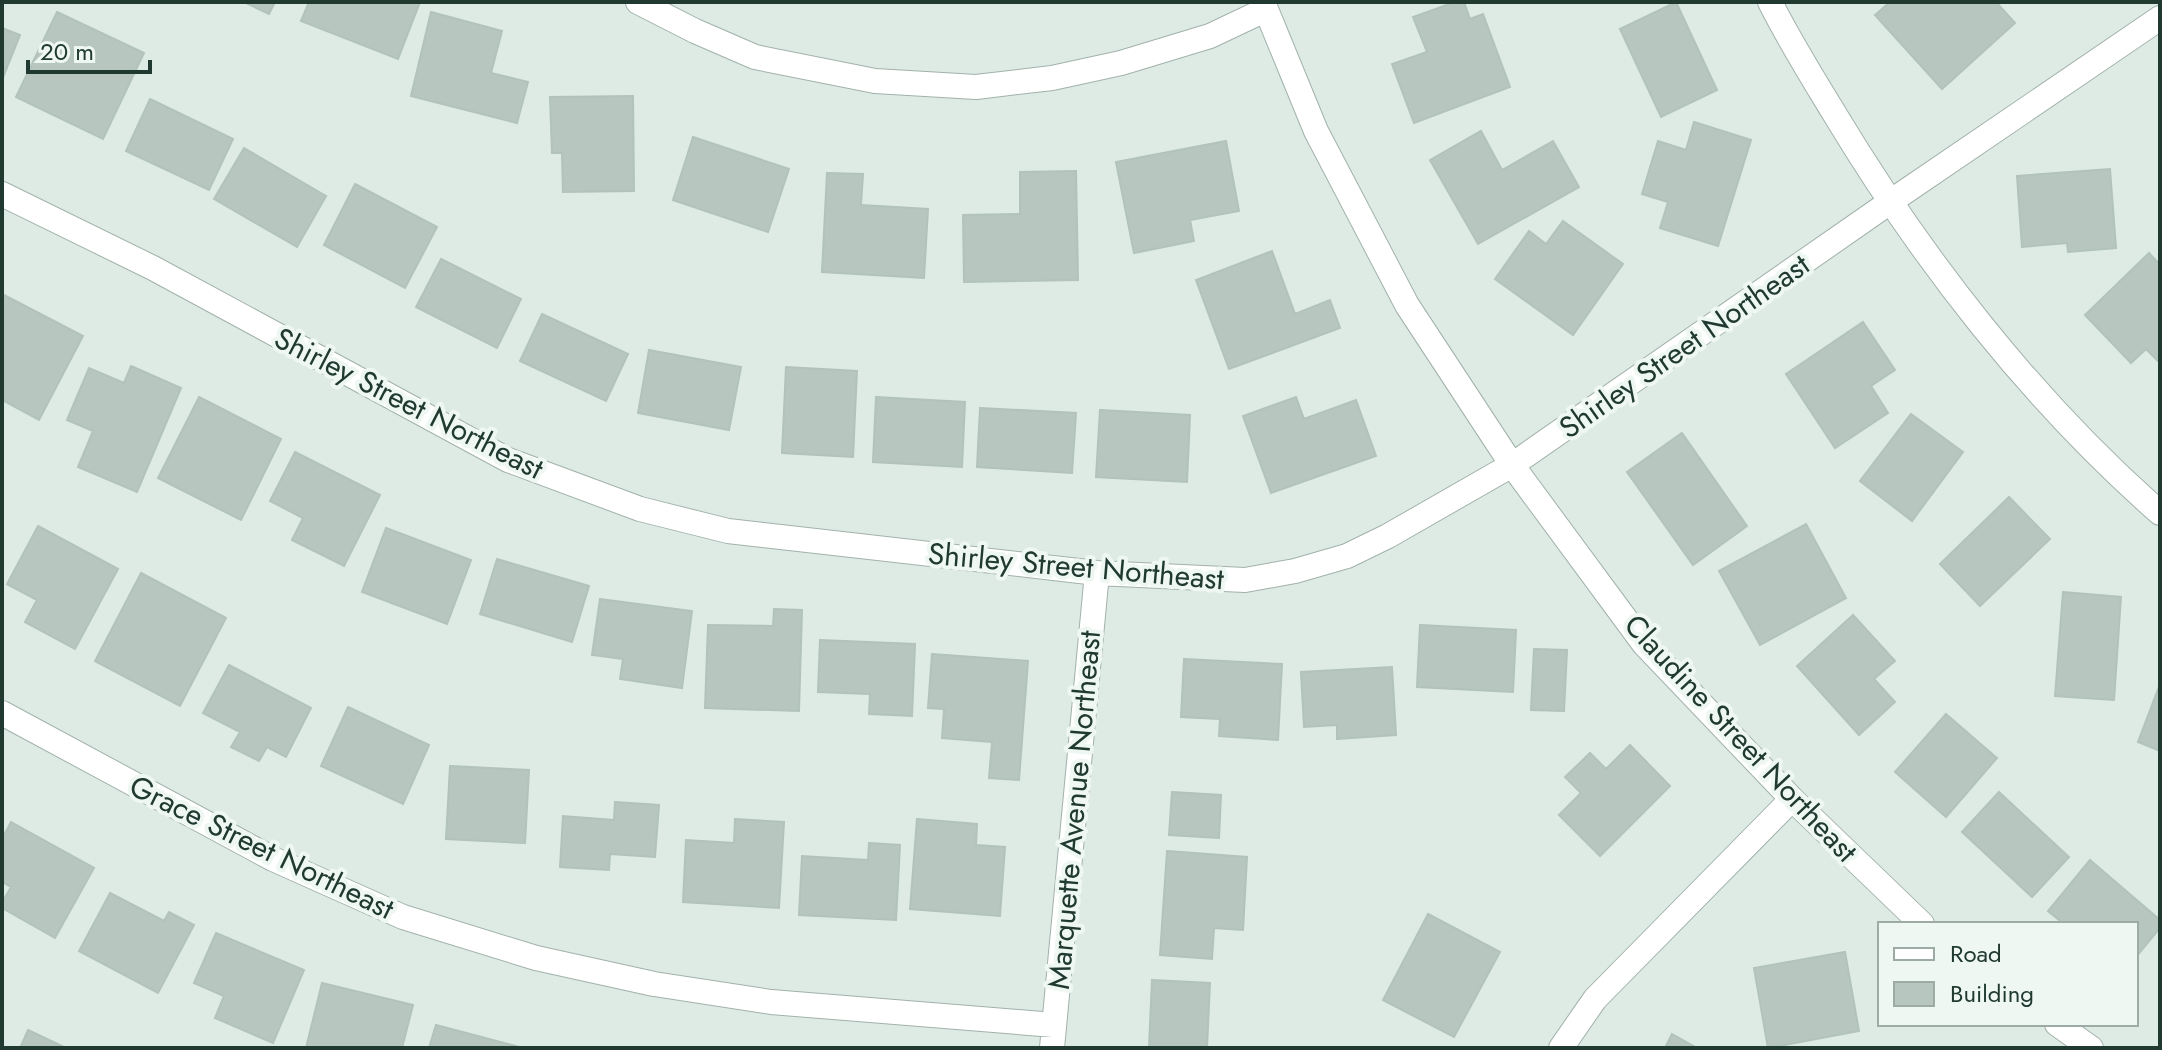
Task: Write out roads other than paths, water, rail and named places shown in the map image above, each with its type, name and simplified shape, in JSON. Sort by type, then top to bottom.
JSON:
[{"type":"street","points":[[638,2],[755,57],[875,81],[976,87],[1052,78],[1121,63],[1210,36],[1264,6],[1316,131],[1407,305],[1512,465]]},
{"type":"street","points":[[1770,2],[1867,169],[2007,358],[2124,481],[2160,513]]},
{"type":"street","name":"Shirley Street Northeast","points":[[2,194],[153,268],[508,460],[640,509],[728,531],[1097,573],[1245,580],[1295,571],[1347,556],[1512,465],[2160,18]]},
{"type":"street","name":"Claudine Street Northeast","points":[[1512,465],[1644,644],[1792,799],[1920,922]]},
{"type":"street","name":"Marquette Avenue Northeast","points":[[1053,1036],[1097,573]]},
{"type":"street","name":"Grace Street Northeast","points":[[2,713],[273,859],[403,917],[536,958],[654,984],[771,1002],[1053,1036]]},
{"type":"street","points":[[1561,1048],[1595,999],[1792,799]]},
{"type":"street","points":[[2060,1026],[2091,1048]]}]
